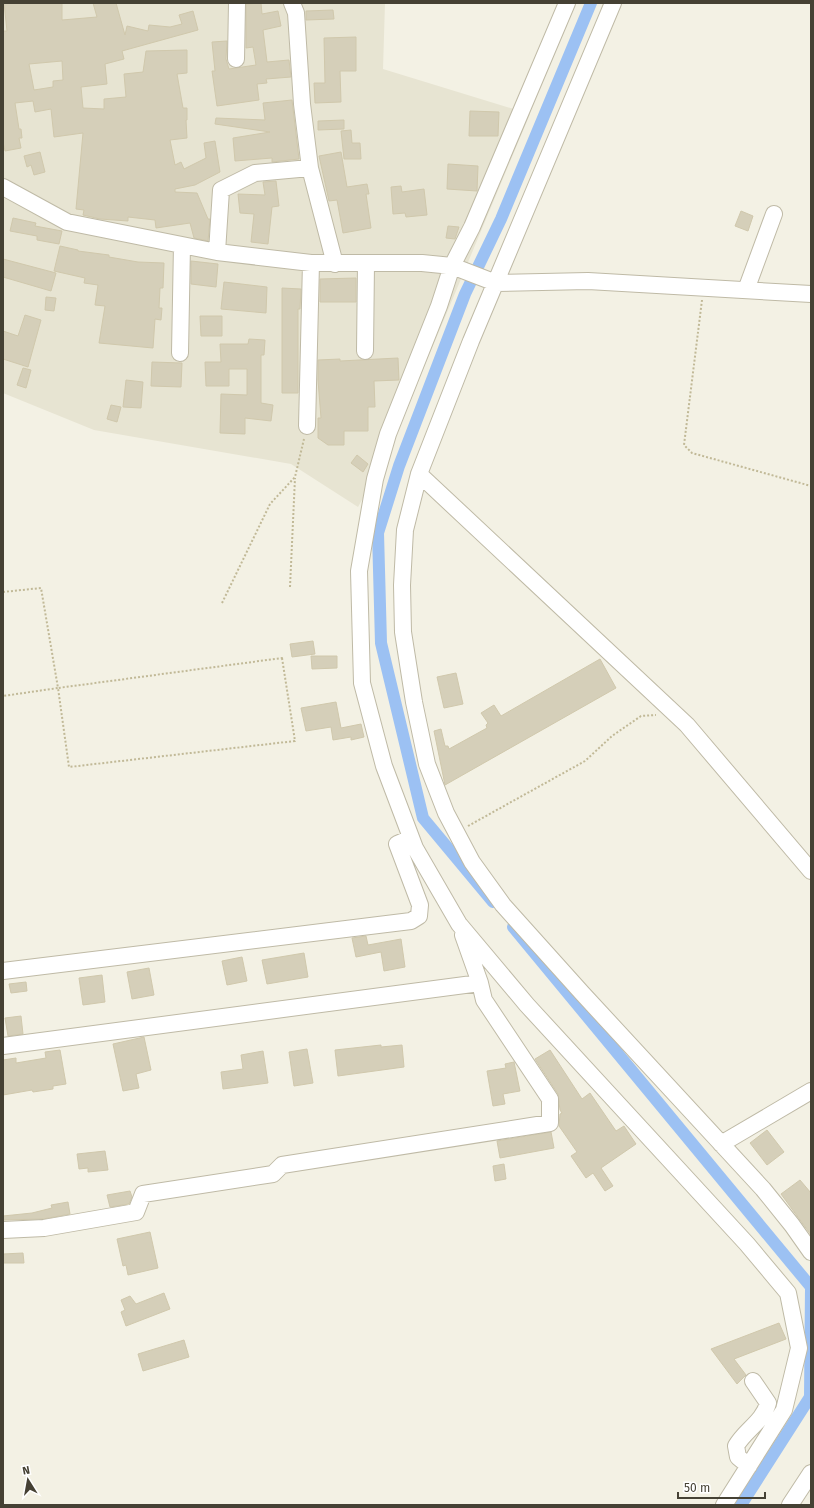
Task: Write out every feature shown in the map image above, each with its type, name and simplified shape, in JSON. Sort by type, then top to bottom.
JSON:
[{"type":"street","points":[[236,59],[237,3]]},
{"type":"street","points":[[292,3],[296,12],[302,104],[310,168],[335,264]]},
{"type":"street","points":[[567,3],[439,306],[388,434],[375,479],[359,571],[362,683],[384,766],[415,848],[459,924],[527,1004],[747,1244],[788,1293],[799,1348],[784,1410],[724,1505]]},
{"type":"street","points":[[613,3],[471,341],[419,474],[405,530],[402,585],[403,632],[414,702],[427,764],[446,813],[472,862],[503,905],[763,1189],[792,1225],[811,1252]]},
{"type":"street","points":[[216,252],[221,190],[255,172],[310,168]]},
{"type":"street","points":[[3,187],[67,222],[216,252],[311,263],[366,264],[422,262],[456,268],[496,283],[588,281],[811,294]]},
{"type":"street","points":[[746,290],[774,214]]},
{"type":"street","points":[[180,353],[182,245]]},
{"type":"street","points":[[307,426],[311,263]]},
{"type":"street","points":[[364,350],[366,264]]},
{"type":"street","points":[[419,474],[687,724],[811,871]]},
{"type":"street","points":[[3,971],[411,921],[419,916],[420,905],[397,844],[411,838]]},
{"type":"street","points":[[3,1230],[44,1228],[136,1212],[143,1194],[272,1174],[282,1165],[550,1123],[550,1099],[484,1000],[480,983],[459,924]]},
{"type":"street","points":[[3,1046],[480,983]]},
{"type":"street","points":[[721,1144],[811,1091]]},
{"type":"street","points":[[749,1466],[738,1457],[736,1446],[740,1438],[766,1412],[768,1403],[753,1381]]},
{"type":"street","points":[[790,1505],[811,1473]]},
{"type":"path","points":[[703,287],[684,445],[692,453],[811,486]]},
{"type":"path","points":[[290,587],[295,477],[307,426]]},
{"type":"path","points":[[222,603],[270,504],[295,477]]},
{"type":"path","points":[[3,592],[41,588],[58,688],[69,766],[295,741],[282,658],[58,688],[3,696]]},
{"type":"path","points":[[456,833],[585,761],[612,736],[641,716],[677,715]]},
{"type":"shaded area","points":[[3,3],[385,3],[383,69],[530,114],[389,451],[358,507],[291,464],[94,430],[3,393]]},
{"type":"building","points":[[4,3],[62,3],[62,20],[97,17],[93,3],[116,3],[125,35],[127,26],[148,31],[149,25],[170,27],[182,24],[179,15],[193,11],[198,30],[122,51],[124,59],[105,64],[107,84],[81,87],[83,108],[104,109],[104,99],[126,97],[124,74],[143,72],[146,51],[187,50],[187,73],[177,74],[183,108],[187,108],[187,138],[170,140],[175,165],[181,162],[184,169],[206,158],[204,143],[215,141],[220,172],[195,185],[175,189],[175,192],[197,193],[208,219],[210,219],[208,241],[194,238],[190,223],[156,228],[155,220],[128,217],[128,221],[100,219],[83,215],[84,210],[76,209],[83,133],[54,137],[51,109],[35,112],[33,101],[15,103],[19,129],[21,129],[22,138],[19,138],[21,148],[5,151],[3,142],[3,31],[7,31]],"holes":[[[62,61],[63,80],[53,81],[53,87],[34,90],[29,64]]]},
{"type":"building","points":[[261,3],[262,14],[278,11],[281,26],[263,30],[267,62],[289,60],[291,77],[266,79],[267,83],[257,84],[259,100],[217,106],[212,71],[215,71],[212,42],[227,41],[226,59],[229,69],[256,65],[253,47],[246,48],[246,4]]},
{"type":"building","points":[[333,10],[334,19],[306,20],[306,11]]},
{"type":"building","points":[[356,37],[356,71],[340,71],[341,102],[315,103],[314,83],[325,83],[324,38]]},
{"type":"building","points":[[292,100],[299,159],[272,162],[272,158],[235,161],[233,138],[270,132],[215,124],[216,118],[265,120],[263,103]]},
{"type":"building","points":[[470,111],[499,112],[498,136],[469,136]]},
{"type":"building","points":[[344,120],[344,129],[318,130],[318,121]]},
{"type":"building","points":[[351,130],[352,143],[360,143],[361,159],[344,159],[341,131]]},
{"type":"building","points":[[40,152],[45,172],[34,175],[31,165],[27,167],[24,156]]},
{"type":"building","points":[[341,152],[347,187],[367,184],[369,194],[366,194],[371,228],[343,233],[337,200],[329,201],[319,156]]},
{"type":"building","points":[[448,164],[478,166],[477,191],[447,189]]},
{"type":"building","points":[[276,181],[279,206],[272,207],[268,244],[251,242],[254,214],[240,213],[238,194],[265,195],[263,182]]},
{"type":"building","points":[[401,186],[402,192],[424,189],[427,215],[406,217],[405,213],[393,214],[391,187]]},
{"type":"building","points":[[741,211],[753,216],[748,231],[735,226]]},
{"type":"building","points":[[13,218],[36,223],[35,226],[62,231],[59,244],[37,240],[37,236],[10,231]]},
{"type":"building","points":[[448,226],[459,227],[455,239],[446,238]]},
{"type":"building","points":[[60,246],[78,251],[109,255],[109,257],[138,262],[164,263],[163,288],[160,288],[159,308],[162,308],[161,320],[155,319],[153,348],[99,343],[105,306],[95,305],[98,285],[84,283],[85,278],[54,271]]},
{"type":"building","points":[[3,259],[56,273],[51,291],[3,277]]},
{"type":"building","points":[[191,261],[218,264],[216,287],[191,284]]},
{"type":"building","points":[[356,278],[356,302],[320,302],[320,279]]},
{"type":"building","points":[[224,282],[267,287],[266,313],[221,309]]},
{"type":"building","points":[[282,288],[301,289],[300,309],[298,309],[298,393],[282,393]]},
{"type":"building","points":[[46,297],[56,298],[54,311],[45,310]]},
{"type":"building","points":[[25,315],[41,320],[28,367],[3,359],[3,331],[18,336]]},
{"type":"building","points":[[200,316],[222,316],[222,336],[201,336]]},
{"type":"building","points":[[249,339],[265,340],[264,355],[261,355],[261,403],[273,405],[271,421],[245,418],[245,434],[220,433],[221,394],[247,395],[247,369],[229,369],[229,386],[206,386],[205,362],[221,362],[220,344],[248,344]]},
{"type":"building","points":[[398,358],[399,380],[374,381],[375,407],[368,407],[368,431],[344,431],[344,445],[328,445],[318,438],[318,418],[321,418],[318,360],[340,359],[340,361]]},
{"type":"building","points":[[152,362],[182,363],[181,387],[151,386]]},
{"type":"building","points":[[23,368],[31,370],[26,388],[17,385]]},
{"type":"building","points":[[126,380],[143,382],[141,408],[123,407]]},
{"type":"building","points":[[111,405],[121,407],[117,422],[107,419]]},
{"type":"building","points":[[357,455],[368,464],[363,472],[351,463]]},
{"type":"building","points":[[313,641],[315,654],[292,657],[290,644]]},
{"type":"building","points":[[311,656],[337,656],[337,668],[312,669]]},
{"type":"building","points":[[600,659],[616,688],[445,785],[434,731],[441,729],[445,746],[448,746],[449,749],[487,728],[486,725],[488,723],[481,713],[494,705],[501,716]]},
{"type":"building","points":[[456,673],[463,704],[444,708],[437,677]]},
{"type":"building","points":[[336,702],[341,728],[361,724],[364,737],[351,740],[351,737],[333,740],[331,727],[306,731],[301,708]]},
{"type":"building","points":[[366,936],[368,945],[401,939],[405,967],[384,971],[381,952],[356,957],[352,938]]},
{"type":"building","points":[[304,953],[308,977],[267,984],[262,960]]},
{"type":"building","points":[[242,957],[247,981],[227,985],[222,961]]},
{"type":"building","points":[[149,968],[154,995],[132,999],[127,972]]},
{"type":"building","points":[[102,975],[105,1002],[83,1005],[79,978]]},
{"type":"building","points":[[26,982],[27,991],[11,993],[9,984]]},
{"type":"building","points":[[21,1016],[23,1034],[8,1036],[5,1018]]},
{"type":"building","points":[[144,1037],[151,1070],[136,1074],[139,1088],[123,1091],[113,1044]]},
{"type":"building","points":[[381,1045],[381,1047],[402,1045],[404,1067],[338,1076],[335,1050]]},
{"type":"building","points":[[307,1049],[313,1083],[294,1086],[289,1052]]},
{"type":"building","points":[[60,1050],[66,1084],[53,1086],[53,1089],[33,1092],[32,1090],[3,1095],[3,1060],[16,1058],[16,1063],[46,1058],[45,1052]]},
{"type":"building","points":[[550,1050],[582,1099],[590,1093],[616,1131],[624,1126],[636,1144],[601,1168],[613,1186],[605,1191],[593,1173],[586,1178],[571,1156],[577,1152],[559,1126],[560,1114],[562,1113],[560,1110],[558,1094],[535,1059]]},
{"type":"building","points":[[263,1051],[268,1083],[223,1089],[221,1072],[243,1069],[241,1055]]},
{"type":"building","points":[[514,1062],[520,1091],[503,1094],[505,1104],[493,1106],[487,1071],[506,1068],[505,1064]]},
{"type":"building","points":[[767,1130],[784,1152],[767,1165],[750,1143]]},
{"type":"building","points":[[551,1132],[554,1148],[500,1158],[497,1141]]},
{"type":"building","points":[[105,1151],[108,1170],[88,1172],[88,1168],[79,1169],[77,1154]]},
{"type":"building","points":[[504,1164],[506,1179],[495,1181],[493,1166]]},
{"type":"building","points":[[800,1180],[811,1193],[811,1235],[781,1194]]},
{"type":"building","points":[[130,1191],[132,1197],[129,1204],[110,1207],[107,1195]]},
{"type":"building","points":[[68,1202],[70,1214],[43,1219],[3,1220],[3,1216],[32,1213],[52,1208],[51,1205]]},
{"type":"building","points":[[150,1232],[158,1268],[128,1275],[126,1265],[123,1266],[117,1239]]},
{"type":"building","points":[[23,1253],[24,1263],[3,1263],[3,1254]]},
{"type":"building","points":[[164,1293],[170,1309],[126,1326],[121,1312],[125,1310],[121,1300],[130,1296],[136,1304]]},
{"type":"building","points":[[779,1323],[786,1339],[734,1359],[746,1375],[737,1384],[711,1349]]},
{"type":"building","points":[[184,1340],[189,1357],[143,1371],[138,1354]]},
{"type":"waterway","points":[[493,902],[423,818],[381,643],[378,533],[399,466],[465,294],[501,219],[591,3]]},
{"type":"waterway","points":[[513,927],[811,1287]]},
{"type":"waterway","points":[[741,1505],[810,1397],[811,1288]]}]
